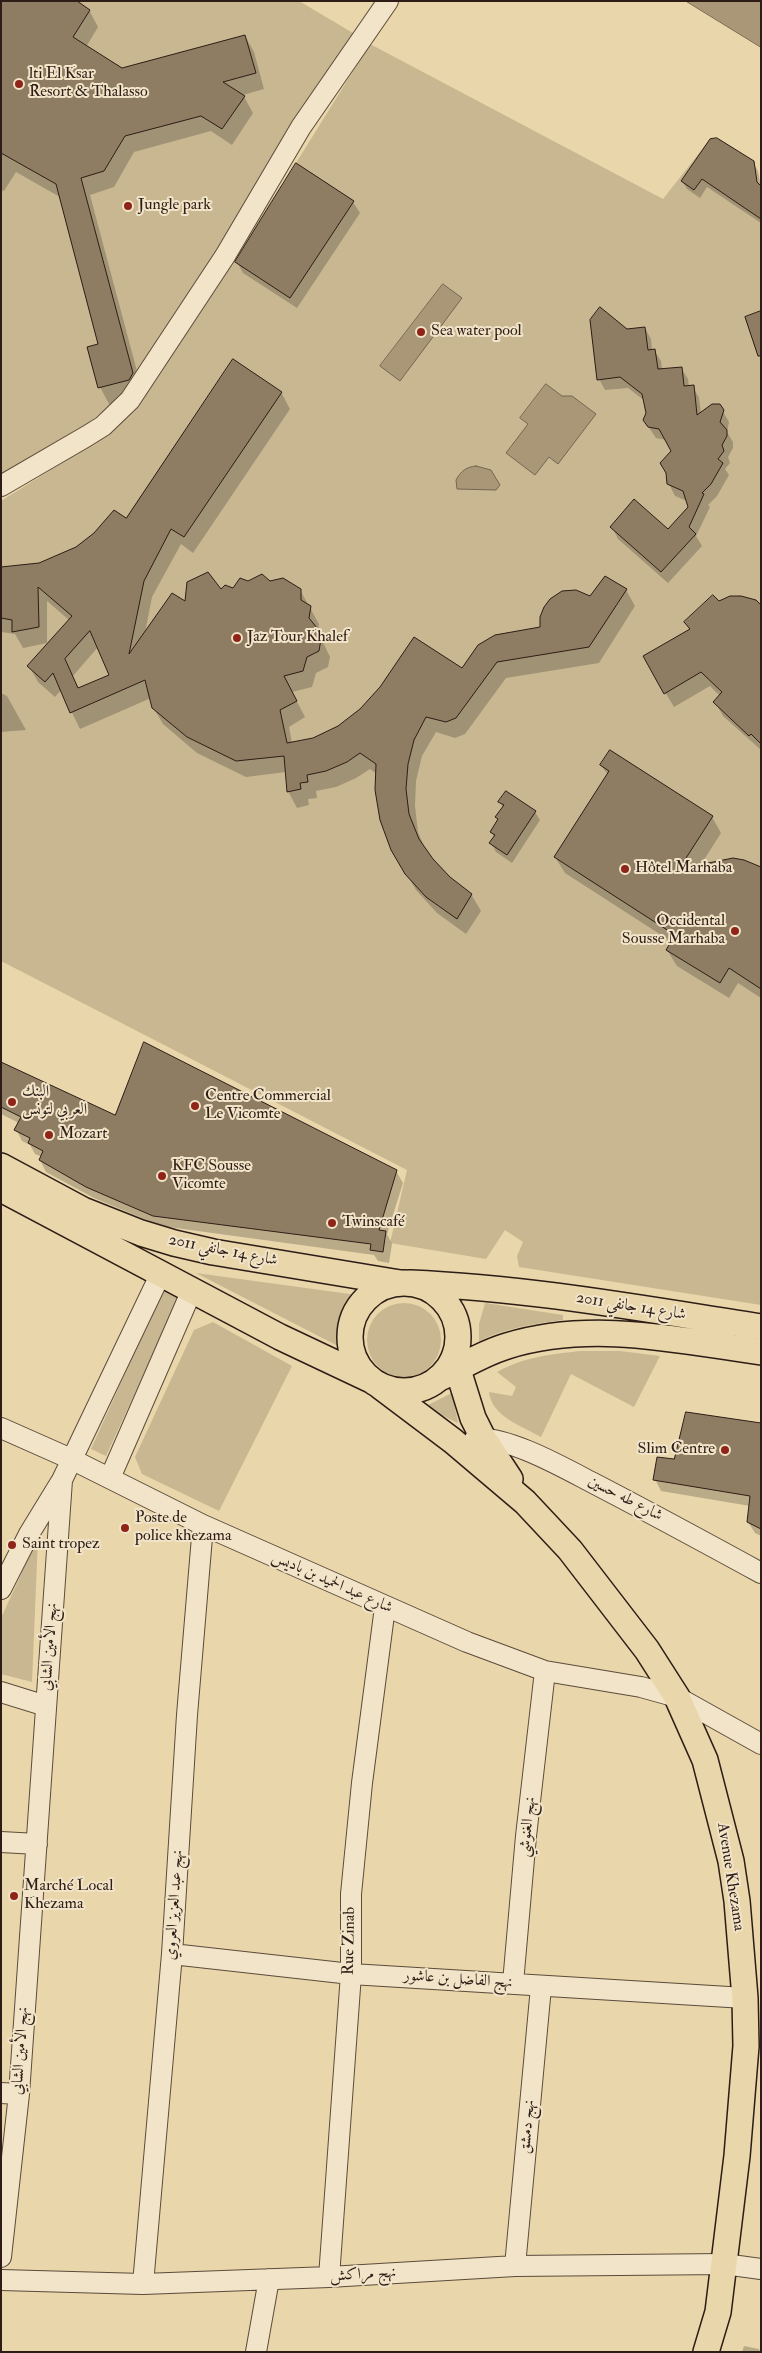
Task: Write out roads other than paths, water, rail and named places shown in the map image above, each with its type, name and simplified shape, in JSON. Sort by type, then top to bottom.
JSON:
[{"type":"main road","name":"شارع 14 جانفي 2011","points":[[1,1166],[82,1210],[174,1243],[214,1252],[405,1283],[479,1286],[565,1296],[761,1327]]},
{"type":"main road","name":"شارع 14 جانفي 2011","points":[[1,1189],[280,1337],[376,1383]]},
{"type":"main road","points":[[405,1283],[428,1288],[442,1298],[453,1313],[458,1330],[456,1363],[435,1381],[422,1388],[408,1391],[394,1390],[376,1383],[358,1366],[351,1350],[350,1331],[355,1313],[366,1298],[382,1287],[405,1283]]},
{"type":"main road","name":"شارع 14 جانفي 2011","points":[[456,1363],[506,1346],[564,1334],[588,1333],[629,1333],[761,1352]]},
{"type":"main road","name":"Avenue Khezama","points":[[456,1363],[473,1418],[483,1438],[525,1502]]},
{"type":"main road","name":"Avenue Khezama","points":[[376,1383],[453,1442],[525,1502],[570,1550],[648,1650],[677,1697],[705,1760],[731,1861],[737,1901],[745,1998],[753,2046],[736,2156],[718,2312],[706,2352]]},
{"type":"main road","name":"Avenue Khezama","points":[[718,2312],[720,2352]]},
{"type":"street","points":[[1,486],[95,431],[130,400],[225,256],[302,127],[388,1]]},
{"type":"street","points":[[1,1589],[29,1534],[62,1480],[161,1273]]},
{"type":"street","points":[[110,1478],[192,1290]]},
{"type":"street","name":"شارع عبد الحميد بن باديس","points":[[1,1428],[72,1459],[203,1525],[467,1642],[545,1671],[641,1687],[677,1697],[761,1744]]},
{"type":"street","points":[[453,1442],[483,1438]]},
{"type":"street","name":"شارع طه حسين","points":[[483,1438],[516,1447],[559,1466],[655,1514],[761,1573]]},
{"type":"street","name":"نهج الأمين الشابي","points":[[1,2257],[10,2093],[37,1844],[62,1480]]},
{"type":"street","name":"نهج عبد العزيز العروي","points":[[143,2284],[172,1954],[187,1715],[203,1525]]},
{"type":"street","name":"Rue Zinab","points":[[329,2277],[351,1974],[351,1894],[362,1783],[385,1607]]},
{"type":"street","name":"نهج الغنوشي","points":[[513,1983],[526,1836],[545,1671]]},
{"type":"street","points":[[1,1692],[46,1706]]},
{"type":"street","points":[[1,1842],[37,1844]]},
{"type":"street","name":"نهج الفاضل بن عاشور","points":[[172,1954],[351,1974],[745,1998]]},
{"type":"street","name":"نهج دمشق","points":[[515,2266],[541,1987]]},
{"type":"street","name":"نهج مراكش","points":[[1,2280],[143,2284],[269,2280],[515,2266],[724,2264],[761,2269]]},
{"type":"street","points":[[256,2352],[269,2280]]},
{"type":"place","name":"lti El Ksar Resort & Thalasso","points":[[19,84]]},
{"type":"place","name":"Jungle park","points":[[128,206]]},
{"type":"place","name":"Sea water pool","points":[[421,332]]},
{"type":"place","name":"Jaz Tour Khalef","points":[[237,638]]},
{"type":"place","name":"Hôtel Marhaba","points":[[625,869]]},
{"type":"place","name":"Occidental Sousse Marhaba","points":[[735,931]]},
{"type":"place","name":"البنك العربي لتونس","points":[[12,1102]]},
{"type":"place","name":"Centre Commercial Le Vicomte","points":[[195,1106]]},
{"type":"place","name":"Mozart","points":[[49,1135]]},
{"type":"place","name":"KFC Sousse Vicomte","points":[[162,1176]]},
{"type":"place","name":"Twinscafé","points":[[332,1223]]},
{"type":"place","name":"Slim Centre","points":[[725,1450]]},
{"type":"place","name":"Poste de police khezama","points":[[125,1528]]},
{"type":"place","name":"Saint tropez","points":[[12,1545]]},
{"type":"place","name":"Marché Local Khezama","points":[[14,1896]]}]
